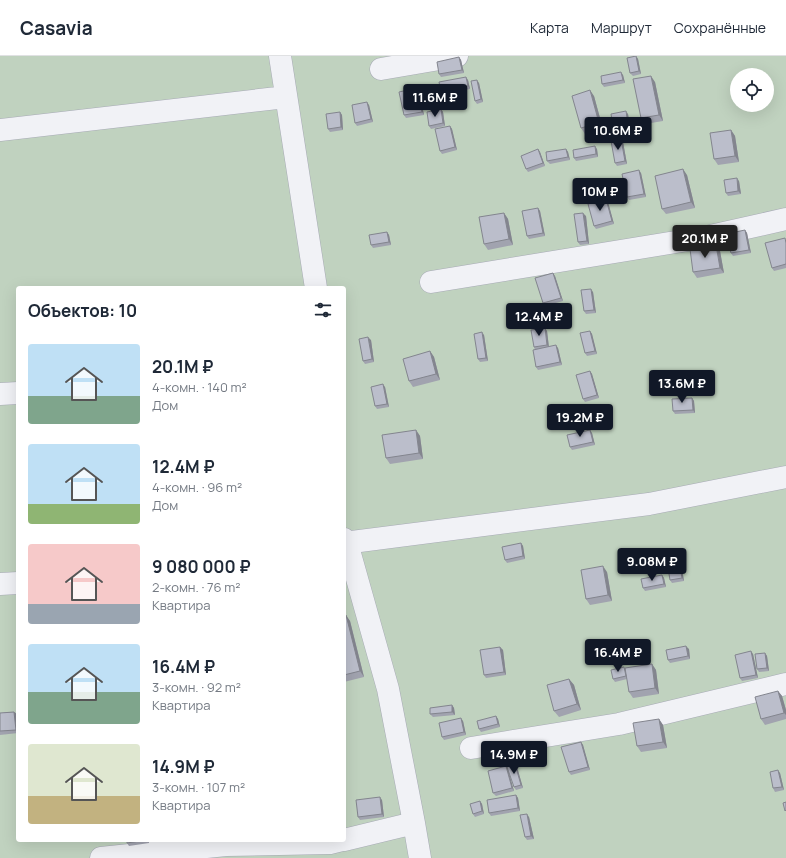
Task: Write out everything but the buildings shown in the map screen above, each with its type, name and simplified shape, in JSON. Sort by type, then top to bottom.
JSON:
[{"type":"street","points":[[280,56],[316,286]]},
{"type":"street","points":[[381,69],[457,56]]},
{"type":"street","points":[[0,130],[286,97]]},
{"type":"street","points":[[431,282],[706,237],[786,219]]},
{"type":"street","points":[[0,394],[16,393]]},
{"type":"street","points":[[346,542],[649,504],[786,477]]},
{"type":"street","points":[[346,545],[388,689],[420,858]]},
{"type":"street","points":[[0,584],[16,583]]},
{"type":"street","points":[[470,748],[619,724],[786,684]]},
{"type":"street","points":[[346,839],[414,823]]},
{"type":"street","points":[[101,858],[226,842],[334,842]]},
{"type":"green space","points":[[0,56],[786,56],[786,858],[0,858]]}]
